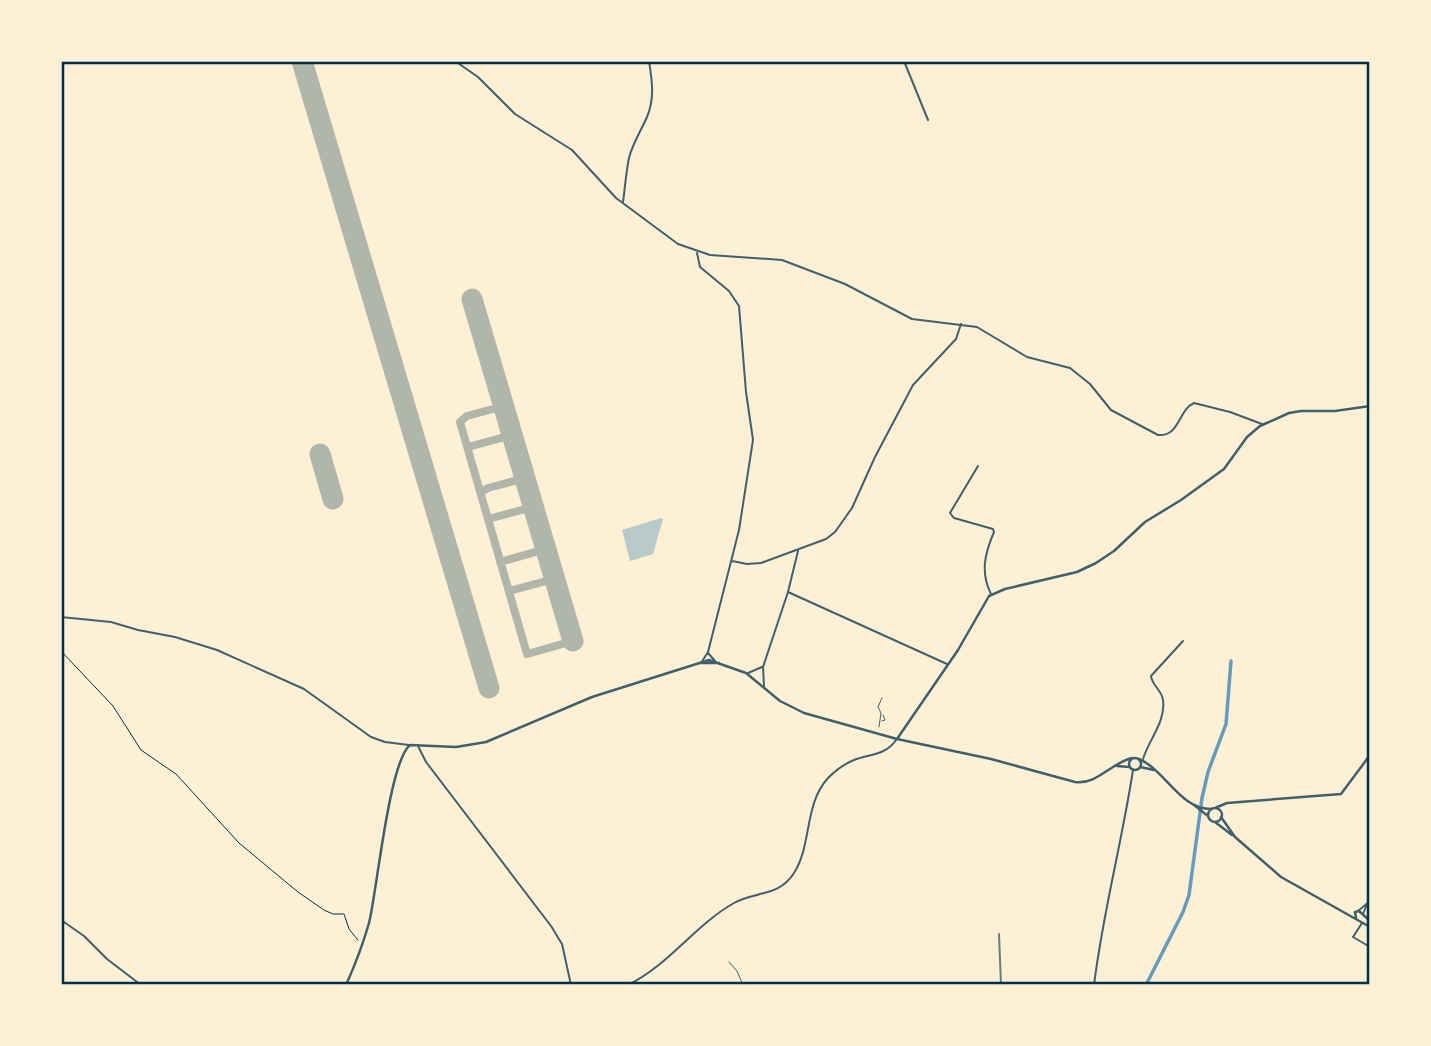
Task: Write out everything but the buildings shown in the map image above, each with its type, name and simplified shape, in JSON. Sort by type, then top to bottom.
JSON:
[{"type":"street","points":[[456,61],[478,77],[512,111],[572,150],[623,203],[672,240],[697,252],[780,260],[845,284],[913,320],[961,324],[982,329],[1026,357],[1068,367],[1089,382],[1111,410],[1156,434],[1170,433],[1188,407],[1194,403],[1230,412],[1264,425]]},
{"type":"street","points":[[623,203],[629,157],[652,101],[649,61]]},
{"type":"street","points":[[904,61],[928,120]]},
{"type":"street","points":[[697,252],[700,267],[737,302],[744,345],[753,445],[732,561],[708,652],[701,663]]},
{"type":"street","points":[[732,561],[757,564],[829,537],[839,527],[853,505],[913,385],[956,339],[961,324]]},
{"type":"street","points":[[628,985],[656,968],[730,905],[772,892],[784,884],[798,866],[813,807],[825,782],[846,764],[883,752],[892,746],[948,664],[991,594],[1077,572],[1096,563],[1114,551],[1145,522],[1224,469],[1250,434],[1264,425],[1301,411],[1370,407]]},
{"type":"street","points":[[978,466],[950,513],[954,518],[991,527],[994,531],[985,551],[984,563],[991,594]]},
{"type":"street","points":[[764,687],[763,667],[788,592],[798,550]]},
{"type":"street","points":[[788,592],[948,664]]},
{"type":"street","points":[[61,617],[113,622],[136,630],[175,637],[221,652],[301,687],[368,736],[410,745],[453,747],[489,741],[592,696],[701,663],[718,662]]},
{"type":"street","points":[[1140,767],[1163,712],[1162,695],[1151,681],[1151,676],[1183,641]]},
{"type":"street","points":[[708,652],[718,662],[746,673],[784,704],[800,712],[897,739],[1079,783],[1086,782],[1120,762],[1132,758],[1141,760],[1281,877],[1370,927]]},
{"type":"street","points":[[746,673],[763,667]]},
{"type":"street","points":[[755,679],[758,670]]},
{"type":"street","points":[[755,679],[762,674]]},
{"type":"street","points":[[880,722],[885,720],[878,707],[882,698]]},
{"type":"street","points":[[878,727],[884,710]]},
{"type":"street","points":[[346,985],[370,916],[391,797],[403,754],[410,745]]},
{"type":"street","points":[[417,745],[429,765],[551,926],[562,944],[571,985]]},
{"type":"street","points":[[1204,811],[1230,802],[1341,794],[1370,755]]},
{"type":"street","points":[[1094,985],[1101,929],[1123,834],[1131,768],[1129,761],[1132,758]]},
{"type":"street","points":[[1113,767],[1146,766],[1157,771]]},
{"type":"street","points":[[1213,821],[1230,802]]},
{"type":"street","points":[[1213,809],[1221,815],[1235,836]]},
{"type":"street","points":[[1208,817],[1213,809]]},
{"type":"street","points":[[1356,912],[1368,902]]},
{"type":"street","points":[[1363,914],[1368,902]]},
{"type":"street","points":[[1340,909],[1363,914],[1370,921]]},
{"type":"street","points":[[1356,912],[1356,919]]},
{"type":"street","points":[[61,920],[141,985]]},
{"type":"street","points":[[1362,923],[1353,937],[1370,947]]},
{"type":"street","points":[[729,961],[743,985]]},
{"type":"path","points":[[61,651],[113,706],[141,750],[176,774],[239,843],[298,892],[328,913],[344,914],[352,933],[362,942]]},
{"type":"shaded area","points":[[663,519],[653,554],[630,561],[622,530]]},
{"type":"waterway","points":[[1146,985],[1189,895],[1202,798],[1208,772],[1226,724],[1231,661]]},
{"type":"taxiway","points":[[504,406],[467,416],[460,422],[527,654],[573,641]]},
{"type":"taxiway","points":[[468,447],[512,435]]},
{"type":"taxiway","points":[[481,492],[525,478]]},
{"type":"taxiway","points":[[488,519],[533,507]]},
{"type":"taxiway","points":[[500,562],[546,549]]},
{"type":"taxiway","points":[[509,591],[554,579]]},
{"type":"runway","points":[[302,61],[489,688]]},
{"type":"runway","points":[[472,299],[573,641]]},
{"type":"runway","points":[[320,454],[333,499]]},
{"type":"railway","points":[[999,934],[1001,985]]}]
